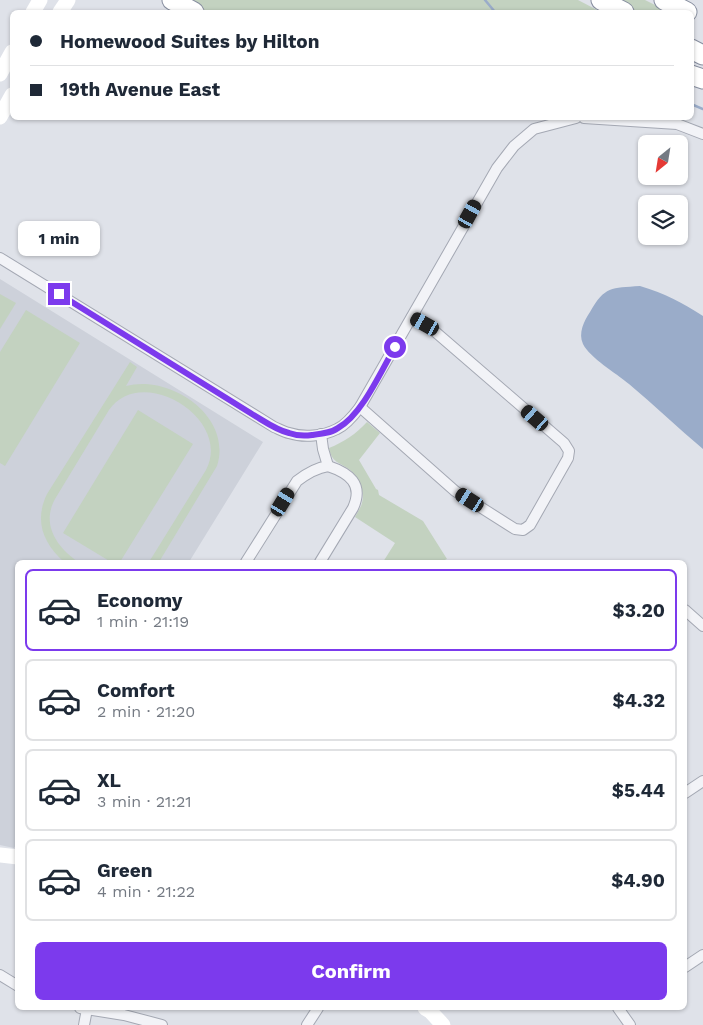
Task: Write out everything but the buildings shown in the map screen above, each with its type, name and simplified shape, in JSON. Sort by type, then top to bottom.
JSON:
[{"type":"highway","points":[[172,0],[190,10]]},
{"type":"highway","points":[[601,0],[620,10]]},
{"type":"highway","points":[[664,0],[683,10]]},
{"type":"main road","points":[[0,74],[10,56]]},
{"type":"main road","points":[[0,117],[10,99]]},
{"type":"main road","points":[[0,855],[15,857]]},
{"type":"main road","points":[[427,1010],[443,1025]]},
{"type":"street","points":[[0,258],[274,427],[290,434],[304,436],[321,434],[338,429],[360,407],[496,168],[514,146],[534,129],[568,120]]},
{"type":"street","points":[[615,120],[677,124],[703,134]]},
{"type":"street","points":[[360,407],[455,491],[515,529],[523,530],[530,525],[568,458],[569,450],[564,443],[432,329],[412,317]]},
{"type":"street","points":[[321,434],[328,466]]},
{"type":"street","points":[[247,560],[297,481],[321,467],[328,466],[348,475],[357,493],[357,500],[321,560]]},
{"type":"street","points":[[687,612],[703,626]]},
{"type":"street","points":[[687,792],[703,781]]},
{"type":"street","points":[[687,966],[703,955]]},
{"type":"street","points":[[0,975],[15,984]]},
{"type":"street","points":[[83,1010],[84,1025]]},
{"type":"street","points":[[95,1010],[162,1025]]},
{"type":"street","points":[[307,1025],[317,1010]]},
{"type":"street","points":[[622,1010],[630,1025]]},
{"type":"shaded area","points":[[0,279],[263,442],[190,560],[15,560],[15,846],[14,848],[0,845]]},
{"type":"green space","points":[[184,0],[578,0],[597,10],[202,10]]},
{"type":"green space","points":[[611,0],[645,0],[665,10],[630,10]]},
{"type":"green space","points":[[0,294],[16,303],[0,329]]},
{"type":"green space","points":[[26,310],[80,343],[5,466],[0,463],[0,352]]},
{"type":"green space","points":[[130,362],[137,367],[126,386],[143,384],[161,386],[178,393],[194,403],[207,416],[216,431],[219,448],[217,466],[160,560],[150,560],[206,470],[211,451],[207,432],[196,416],[180,403],[161,395],[141,392],[123,397],[109,410],[55,499],[51,509],[50,518],[53,535],[75,560],[62,560],[46,539],[41,522],[41,513],[47,494]]},
{"type":"green space","points":[[138,410],[193,444],[121,560],[108,560],[63,533]]},
{"type":"green space","points":[[367,422],[380,433],[359,460],[378,490],[379,495],[423,521],[447,559],[384,560],[395,543],[355,517],[361,506],[363,496],[361,486],[354,473],[336,462],[329,448],[359,430]]},
{"type":"water","points":[[640,286],[673,299],[703,316],[703,449],[629,384],[597,360],[583,344],[581,331],[600,297],[615,288]]},
{"type":"waterway","points":[[485,0],[493,10]]},
{"type":"waterway","points":[[694,105],[703,109]]},
{"type":"route","points":[[59,294],[252,414],[290,434],[304,436],[338,429],[360,407],[395,347]]}]
